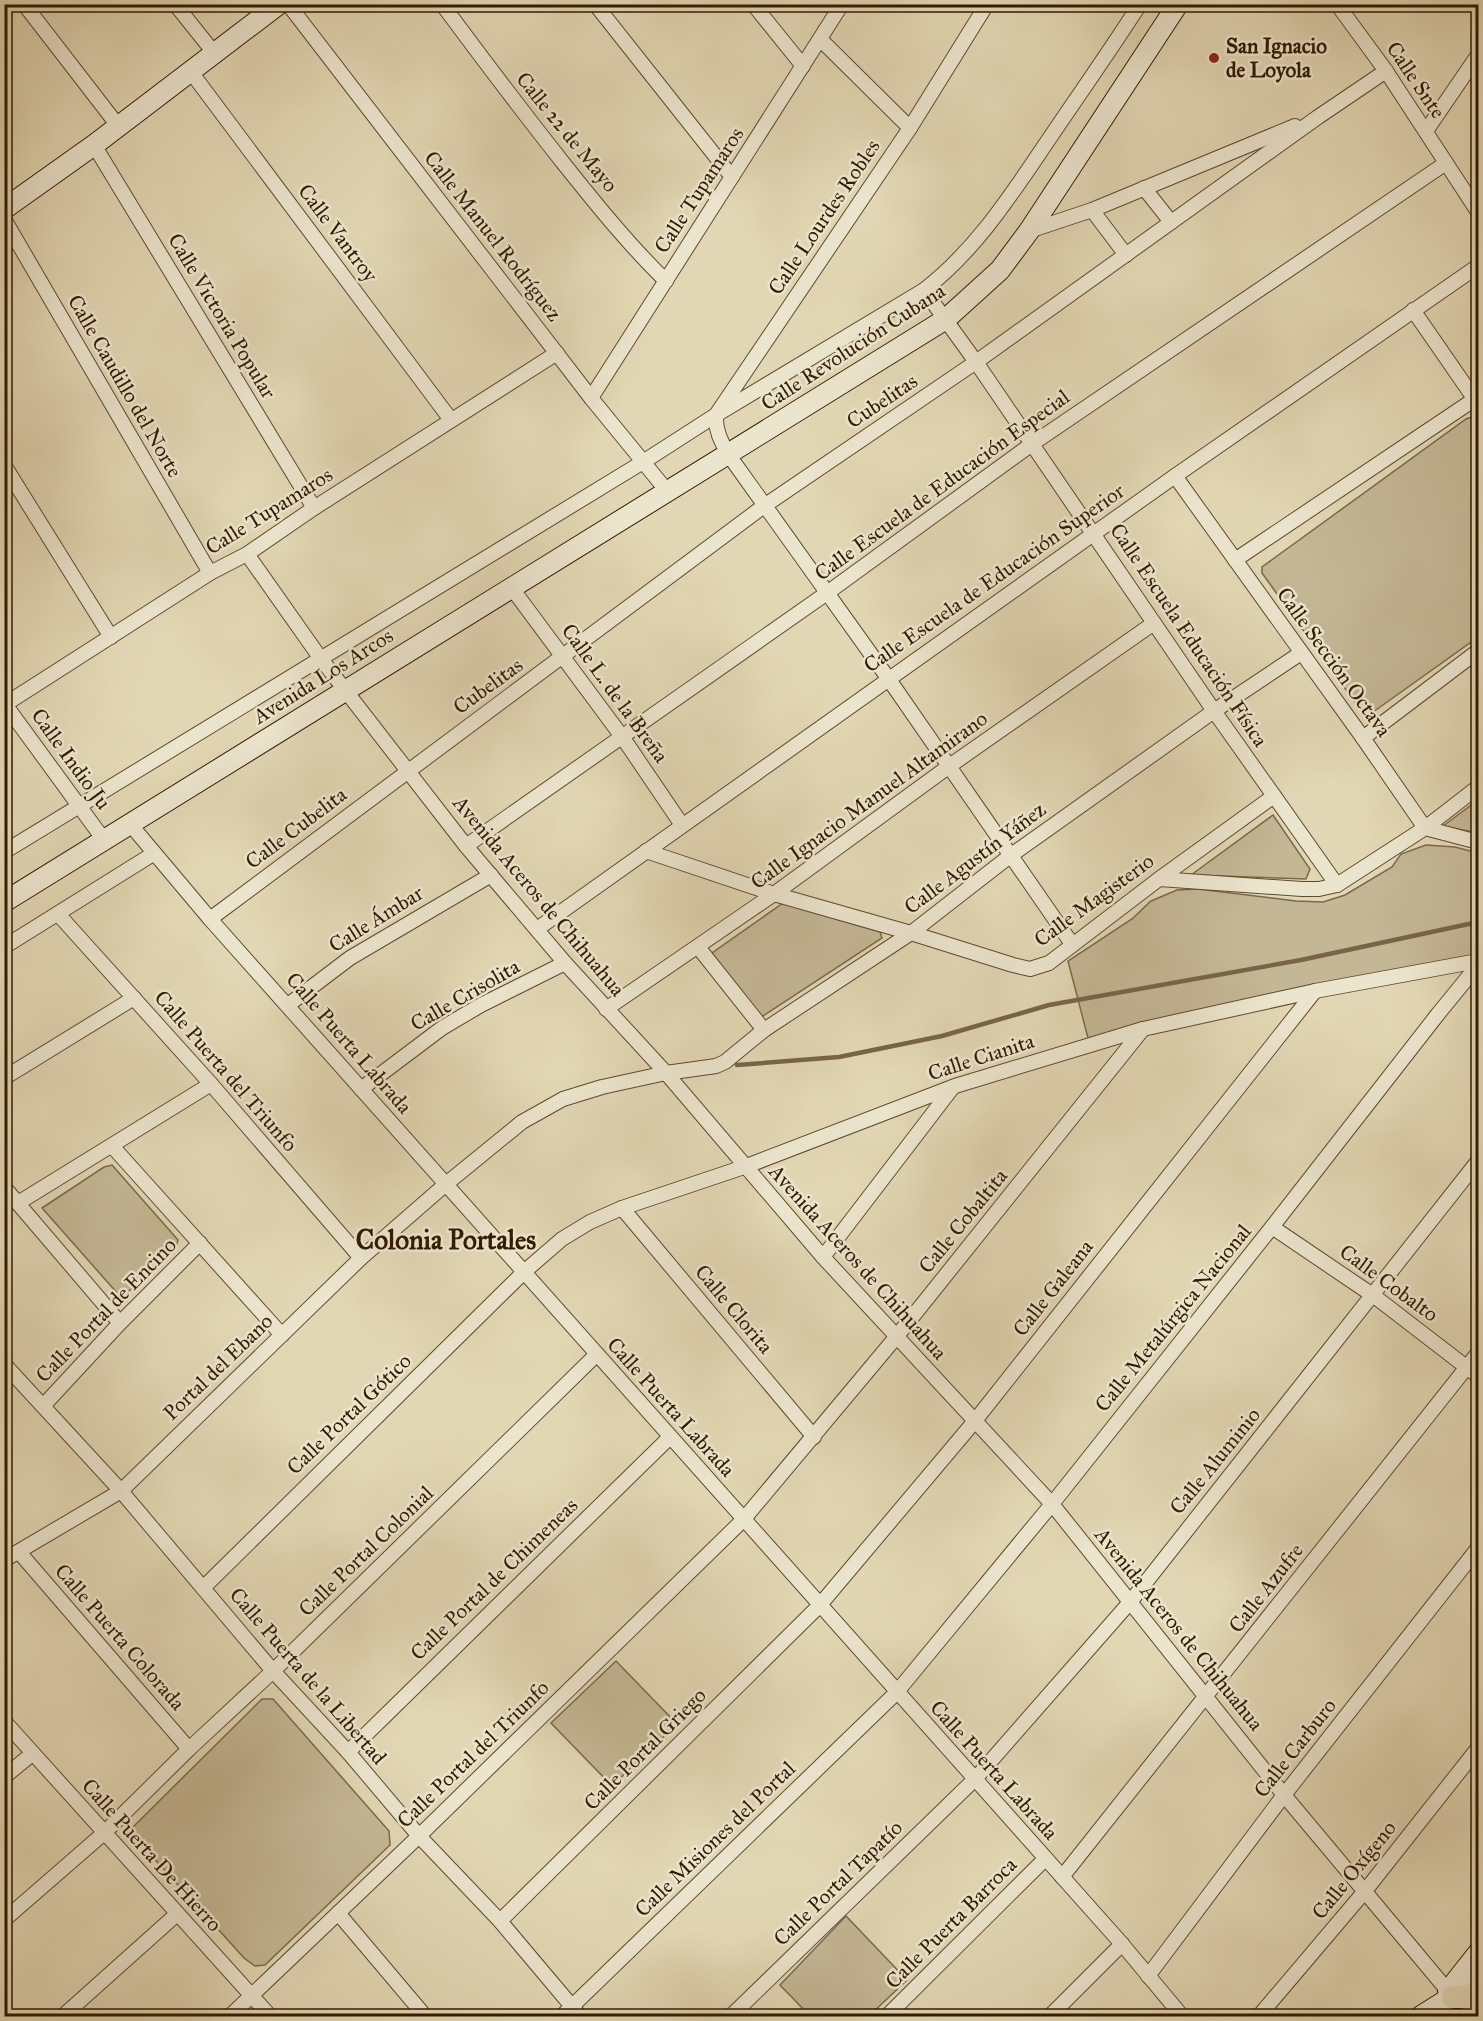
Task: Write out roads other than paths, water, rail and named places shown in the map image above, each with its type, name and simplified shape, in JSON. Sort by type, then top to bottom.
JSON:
[{"type":"main road","points":[[1450,1994],[1464,1997],[1479,1992]]},
{"type":"main road","points":[[1471,2016],[1479,2012]]},
{"type":"street","points":[[24,4],[119,127]]},
{"type":"street","points":[[175,4],[215,54]]},
{"type":"street","points":[[4,209],[119,127],[279,4]]},
{"type":"street","name":"Calle Manuel Rodríguez","points":[[288,4],[591,398],[667,491]]},
{"type":"street","name":"Calle 22 de Mayo","points":[[442,4],[504,88],[582,186],[644,259],[666,281]]},
{"type":"street","points":[[595,4],[732,177]]},
{"type":"street","points":[[753,4],[802,66]]},
{"type":"street","name":"Calle Tupamaros","points":[[591,398],[842,4]]},
{"type":"street","name":"Calle Lourdes Robles","points":[[716,415],[910,128],[987,4]]},
{"type":"street","points":[[4,852],[80,808],[716,415],[924,290],[966,252],[1010,195],[1140,4]]},
{"type":"street","name":"Calle Revolución Cubana","points":[[667,491],[946,319],[1000,270],[1029,231],[1178,4]]},
{"type":"street","name":"Calle Snte","points":[[1337,4],[1386,71],[1479,212]]},
{"type":"street","points":[[820,39],[910,128]]},
{"type":"street","points":[[1426,131],[1479,55]]},
{"type":"street","name":"Cubelitas","points":[[407,771],[564,657],[764,506],[976,362],[1318,117],[1386,71]]},
{"type":"street","name":"Calle Vantroy","points":[[191,72],[451,420]]},
{"type":"street","points":[[1029,231],[1092,210],[1318,117]]},
{"type":"street","name":"Calle Victoria Popular","points":[[94,145],[314,508]]},
{"type":"street","name":"Calle Escuela de Educación Especial","points":[[466,846],[623,738],[1032,444],[1446,163]]},
{"type":"street","points":[[1144,188],[1171,222]]},
{"type":"street","points":[[1092,210],[1126,255]]},
{"type":"street","name":"Calle Caudillo del Norte","points":[[4,219],[210,573]]},
{"type":"street","name":"Calle Escuela de Educación Superior","points":[[537,929],[1175,476],[1479,266]]},
{"type":"street","name":"Calle Escuela Educación Física","points":[[924,290],[976,362],[1214,711],[1337,885]]},
{"type":"street","points":[[1235,560],[1477,401],[1413,310]]},
{"type":"street","name":"Calle Tupamaros","points":[[5,704],[210,573],[247,554],[314,508],[557,353]]},
{"type":"street","points":[[716,415],[715,425],[728,454],[888,678],[1072,944]]},
{"type":"street","points":[[4,465],[111,637]]},
{"type":"street","name":"Calle Sección Octava","points":[[1175,476],[1425,828]]},
{"type":"street","name":"Avenida Los Arcos","points":[[4,902],[667,491]]},
{"type":"street","name":"Avenida Aceros de Chihuahua","points":[[247,554],[321,659],[466,846],[565,963],[666,1073],[823,1257],[1052,1504],[1284,1795],[1450,1994]]},
{"type":"street","name":"Calle L. de la Breña","points":[[511,587],[623,738],[682,825]]},
{"type":"street","name":"Calle Ignacio Manuel Altamirano","points":[[606,1009],[698,948],[948,767],[1154,623]]},
{"type":"street","points":[[1363,738],[1479,651]]},
{"type":"street","name":"Calle Agustín Yáñez","points":[[446,1184],[522,1122],[563,1099],[602,1087],[666,1073],[716,1066],[725,1062],[764,1030],[911,933],[1010,856],[1214,711],[1301,653]]},
{"type":"street","name":"Calle Indio Ju","points":[[5,704],[104,840]]},
{"type":"street","name":"Calle Cubelita","points":[[210,919],[407,771]]},
{"type":"street","points":[[1159,879],[1302,889],[1319,889],[1337,885],[1425,828],[1479,788]]},
{"type":"street","name":"Calle Magisterio","points":[[646,851],[774,894],[1030,969],[1049,963],[1159,879],[1274,796]]},
{"type":"street","name":"Calle Puerta Labrada","points":[[130,824],[210,919],[1122,1944],[1182,2016]]},
{"type":"street","points":[[1425,828],[1479,842]]},
{"type":"street","points":[[4,947],[153,854]]},
{"type":"street","name":"Calle Ámbar","points":[[288,1005],[350,958],[491,875]]},
{"type":"street","name":"Calle Puerta del Triunfo","points":[[58,914],[211,1084],[361,1258]]},
{"type":"street","points":[[698,948],[764,1030]]},
{"type":"street","name":"Calle Crisolita","points":[[361,1089],[442,1028],[481,1005],[565,963]]},
{"type":"street","name":"Calle Cianita","points":[[525,1271],[562,1239],[590,1222],[622,1208],[744,1167],[955,1086],[1143,1029],[1315,991],[1479,963]]},
{"type":"street","name":"Calle Metalúrgica Nacional","points":[[896,1692],[1052,1504],[1479,963]]},
{"type":"street","name":"Calle Galeana","points":[[819,1606],[974,1422],[1315,991]]},
{"type":"street","points":[[4,1078],[134,998]]},
{"type":"street","name":"Calle Cobaltita","points":[[743,1520],[897,1336],[1143,1029]]},
{"type":"street","points":[[18,1203],[211,1084]]},
{"type":"street","points":[[823,1257],[955,1086]]},
{"type":"street","points":[[112,1146],[282,1335]]},
{"type":"street","name":"Calle Aluminio","points":[[975,1779],[1131,1601],[1479,1161]]},
{"type":"street","name":"Portal del Ebano","points":[[4,1560],[121,1491],[361,1258],[446,1184]]},
{"type":"street","points":[[4,1187],[120,1323]]},
{"type":"street","name":"Calle Clorita","points":[[622,1208],[814,1437]]},
{"type":"street","name":"Calle Cobalto","points":[[1272,1227],[1374,1296],[1473,1372]]},
{"type":"street","name":"Calle Portal de Encino","points":[[44,1405],[120,1323],[200,1243]]},
{"type":"street","name":"Calle Portal Gótico","points":[[203,1587],[525,1271]]},
{"type":"street","name":"Calle Azufre","points":[[1062,1877],[1473,1372],[1479,1353]]},
{"type":"street","name":"Calle Portal Colonial","points":[[4,1920],[104,1833],[596,1355]]},
{"type":"street","name":"Calle Puerta de la Libertad","points":[[4,1364],[121,1491],[273,1671],[348,1752],[419,1836],[500,1921],[571,2013]]},
{"type":"street","name":"Calle Portal de Chimeneas","points":[[348,1752],[670,1437]]},
{"type":"street","name":"Calle Portal del Triunfo","points":[[230,2016],[419,1836],[743,1520]]},
{"type":"street","name":"Calle Carburo","points":[[1148,1976],[1284,1795],[1479,1548]]},
{"type":"street","name":"Calle Puerta Colorada","points":[[19,1552],[189,1749]]},
{"type":"street","name":"Calle Portal Griego","points":[[500,1921],[819,1606]]},
{"type":"street","name":"Calle Misiones del Portal","points":[[571,2013],[896,1692]]},
{"type":"street","name":"Calle Puerta De Hierro","points":[[4,1721],[270,2016]]},
{"type":"street","name":"Calle Oxígeno","points":[[1259,2016],[1365,1891],[1479,1748]]},
{"type":"street","points":[[4,1777],[32,1754]]},
{"type":"street","name":"Calle Portal Tapatío","points":[[731,2016],[975,1779]]},
{"type":"street","name":"Calle Puerta Barroca","points":[[887,2016],[1045,1859]]},
{"type":"street","points":[[338,1913],[425,2016]]},
{"type":"street","points":[[63,2016],[177,1914]]},
{"type":"street","points":[[1050,2016],[1122,1944]]},
{"type":"street","points":[[1450,1994],[1479,1953]]},
{"type":"street","points":[[1421,2016],[1450,1994],[1479,1980]]},
{"type":"waterway","points":[[737,1065],[839,1057],[942,1036],[1049,1005],[1301,960],[1478,922]]},
{"type":"place","name":"San Ignacio de Loyola","points":[[1214,58]]},
{"type":"district","name":"Colonia Portales","points":[[446,1240]]}]
